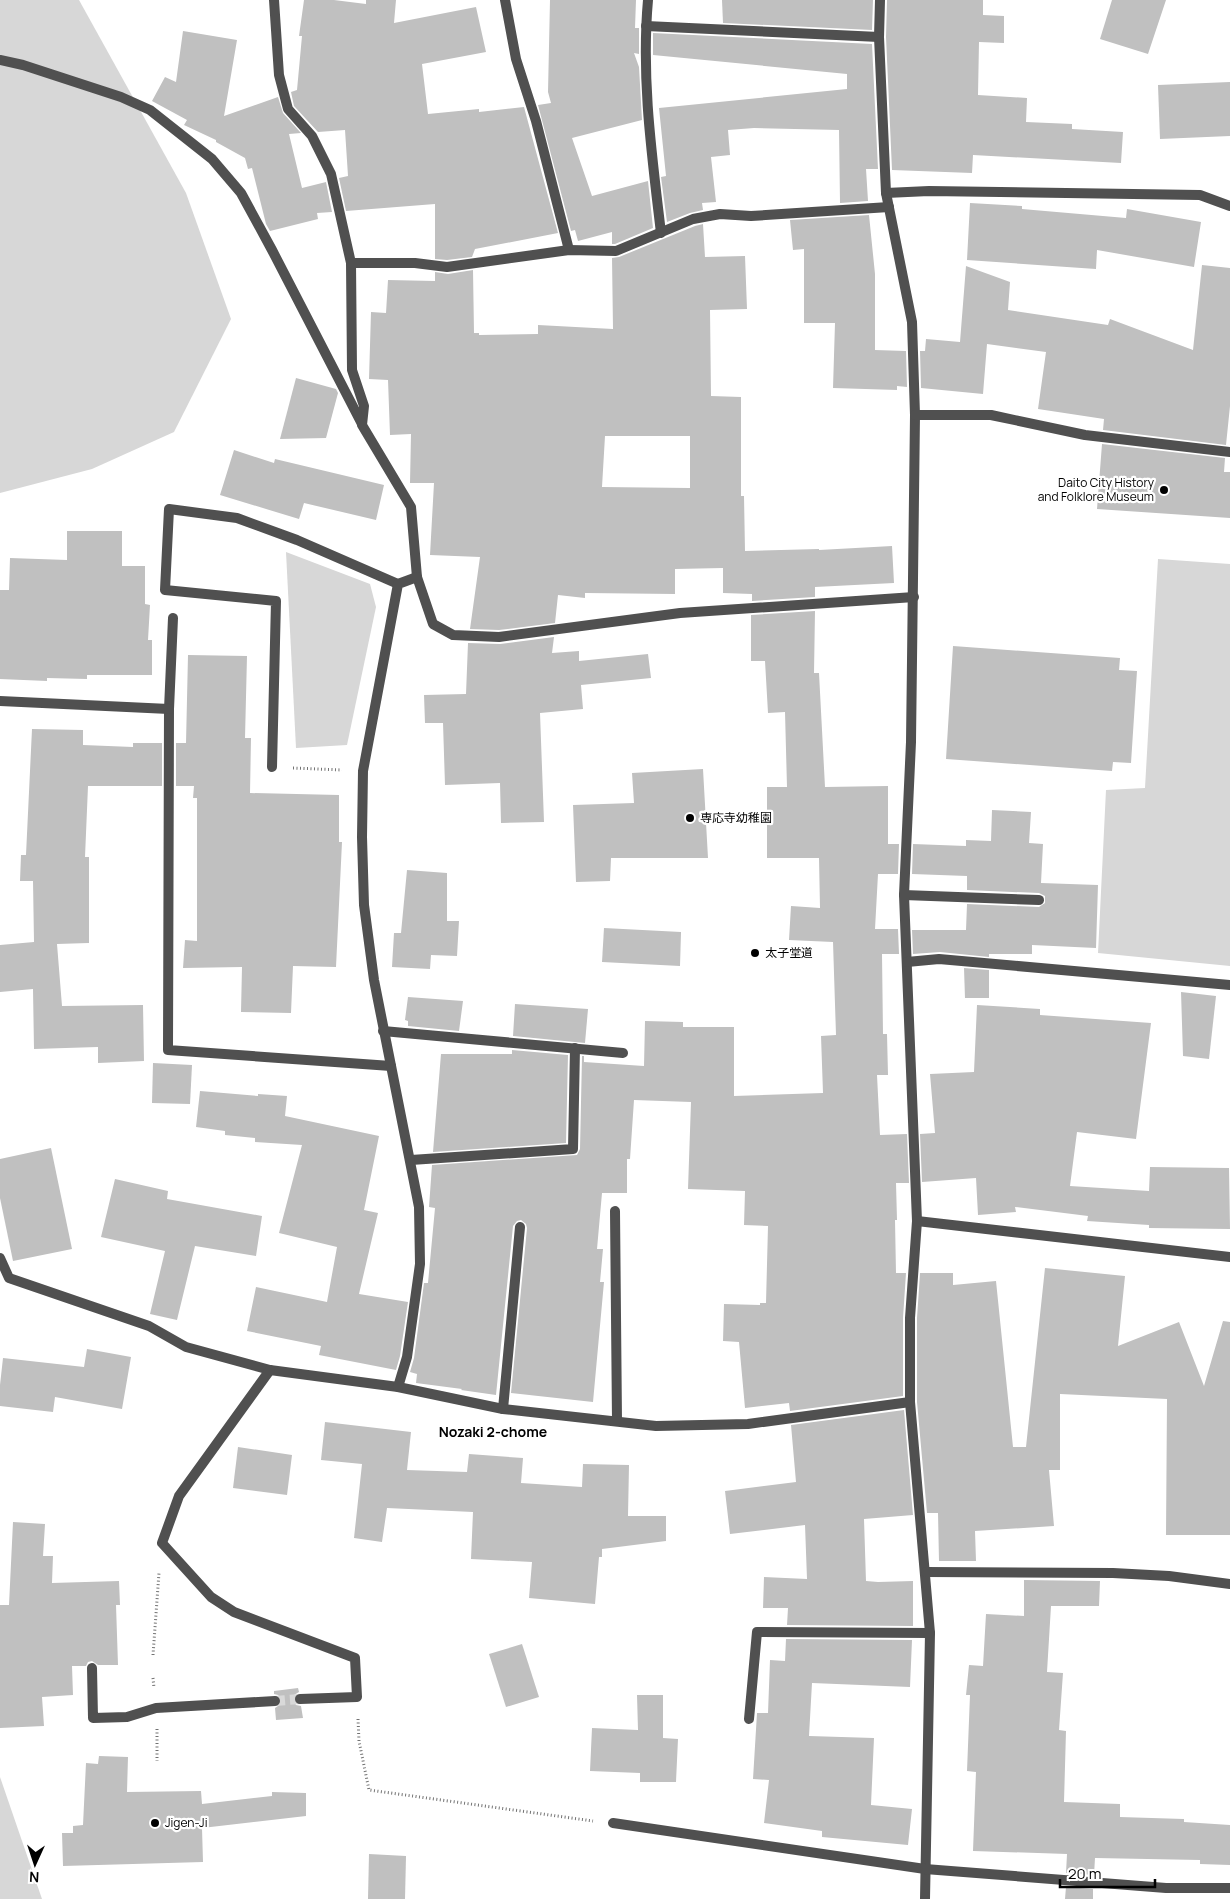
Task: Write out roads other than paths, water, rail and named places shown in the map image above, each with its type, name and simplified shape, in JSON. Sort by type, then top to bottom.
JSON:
[{"type":"street","points":[[274,0],[279,75],[288,109],[312,136],[332,174],[351,263],[352,370],[364,406],[362,425]]},
{"type":"street","points":[[505,0],[516,59],[536,121],[569,250]]},
{"type":"street","points":[[648,0],[646,26],[647,106],[662,233]]},
{"type":"street","points":[[880,0],[879,37],[886,193],[912,322],[915,415],[911,742],[904,895],[917,1221],[910,1318],[910,1402],[930,1634],[924,1899]]},
{"type":"street","points":[[646,26],[879,37]]},
{"type":"street","points":[[0,60],[23,65],[121,97],[150,110],[212,160],[241,193],[362,425],[411,507],[417,577],[433,624],[453,635],[499,637],[680,613],[914,597]]},
{"type":"street","points":[[886,193],[929,191],[1200,195],[1230,206]]},
{"type":"street","points":[[351,263],[415,263],[447,267],[569,250],[616,251],[693,219],[720,214],[752,216],[889,207]]},
{"type":"street","points":[[915,415],[991,415],[1085,435],[1230,452]]},
{"type":"street","points":[[272,767],[276,601],[165,590],[169,509],[237,518],[297,540],[398,584],[417,577]]},
{"type":"street","points":[[398,584],[363,772],[364,906],[383,1031],[411,1160],[419,1208],[420,1264],[407,1357],[398,1387]]},
{"type":"street","points":[[173,618],[169,709],[168,1050],[391,1066]]},
{"type":"street","points":[[0,701],[169,709]]},
{"type":"street","points":[[904,895],[1039,900]]},
{"type":"street","points":[[906,962],[939,959],[1230,985]]},
{"type":"street","points":[[383,1031],[623,1053]]},
{"type":"street","points":[[411,1160],[573,1149],[574,1048]]},
{"type":"street","points":[[615,1211],[617,1421]]},
{"type":"street","points":[[917,1221],[1230,1257]]},
{"type":"street","points":[[503,1409],[520,1226]]},
{"type":"street","points":[[0,1258],[9,1278],[149,1326],[186,1347],[270,1370],[398,1387],[503,1409],[656,1426],[748,1424],[910,1402]]},
{"type":"street","points":[[270,1370],[179,1496],[162,1543],[211,1597],[234,1612],[355,1658],[357,1697],[300,1699]]},
{"type":"street","points":[[926,1572],[1113,1573],[1168,1576],[1230,1584]]},
{"type":"street","points":[[749,1719],[757,1632],[930,1634]]},
{"type":"street","points":[[92,1668],[93,1718],[127,1717],[156,1708],[274,1701]]},
{"type":"street","points":[[613,1823],[925,1869],[1166,1888],[1230,1888]]},
{"type":"tunnel","points":[[275,1701],[300,1699]]},
{"type":"place","name":"Daito City History and Folklore Museum","points":[[1164,490]]},
{"type":"place","name":"専応寺幼稚園","points":[[690,818]]},
{"type":"place","name":"太子堂道","points":[[755,953]]},
{"type":"place","name":"Jigen-Ji","points":[[155,1823]]},
{"type":"district","name":"Nozaki 2-chome","points":[[493,1432]]}]
